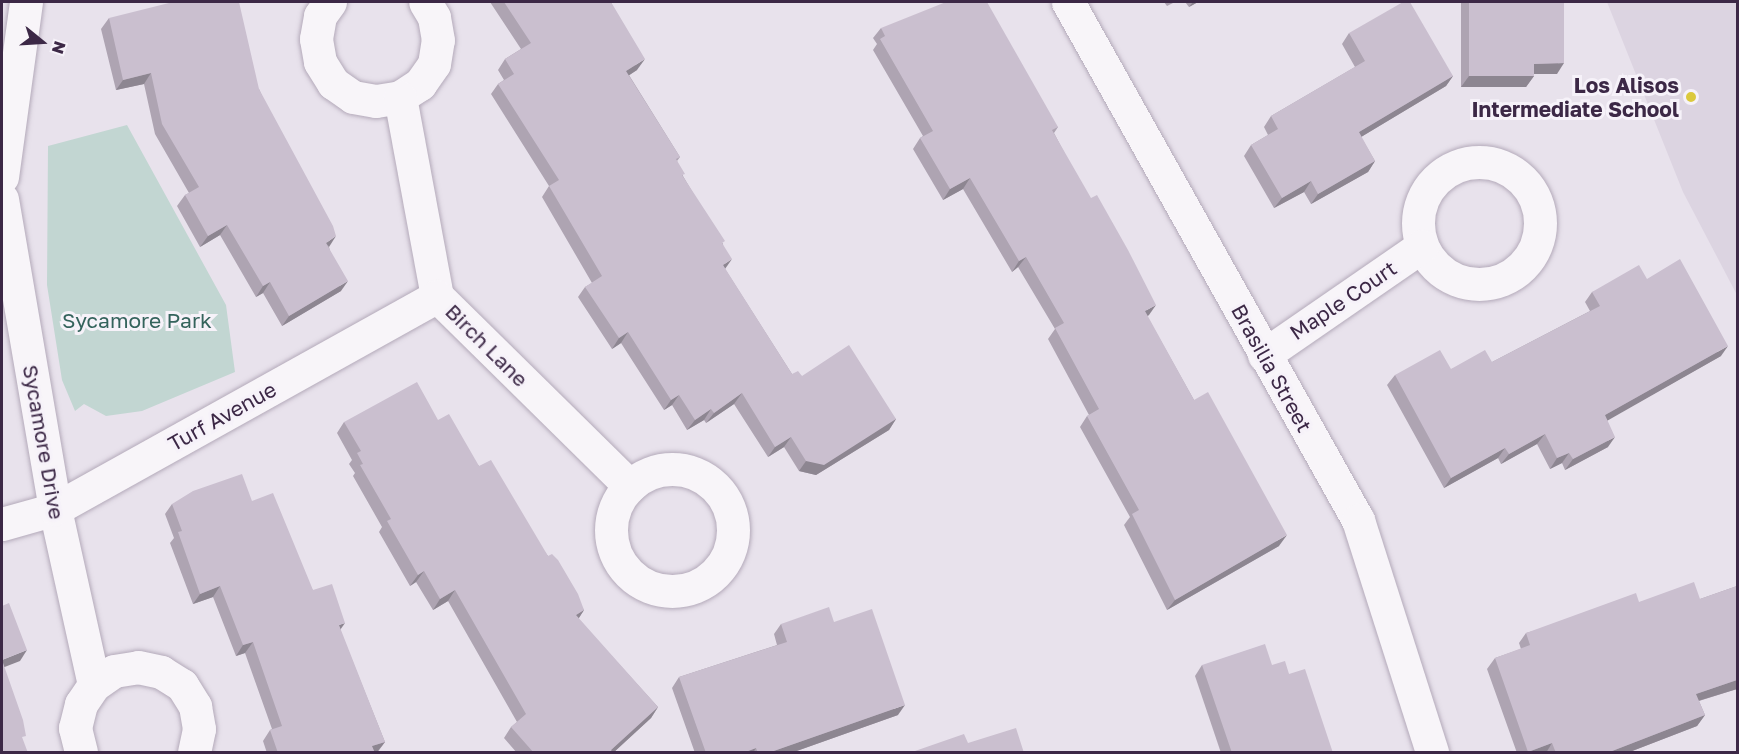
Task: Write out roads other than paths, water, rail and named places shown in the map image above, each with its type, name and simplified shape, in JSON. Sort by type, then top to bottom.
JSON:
[{"type":"street","points":[[2,177],[26,2]]},
{"type":"street","points":[[330,2],[320,16],[316,39],[320,62],[333,82],[353,97],[376,101],[400,97],[420,84],[434,64],[438,40],[434,17],[425,2]]},
{"type":"street","name":"Brasilia Street","points":[[1068,2],[1358,520],[1432,753]]},
{"type":"street","name":"Birch Lane","points":[[400,97],[437,296],[630,486]]},
{"type":"street","name":"Sycamore Drive","points":[[2,199],[55,509],[94,685]]},
{"type":"street","name":"Maple Court","points":[[1264,355],[1422,246]]},
{"type":"street","name":"Turf Avenue","points":[[2,524],[55,509],[437,296]]},
{"type":"street","points":[[81,753],[75,728],[81,704],[94,685],[114,671],[138,667],[161,672],[182,685],[195,706],[199,729],[194,753]]},
{"type":"place","name":"Los Alisos Intermediate School","points":[[1691,97]]},
{"type":"park label","name":"Sycamore Park","points":[[137,320]]}]
